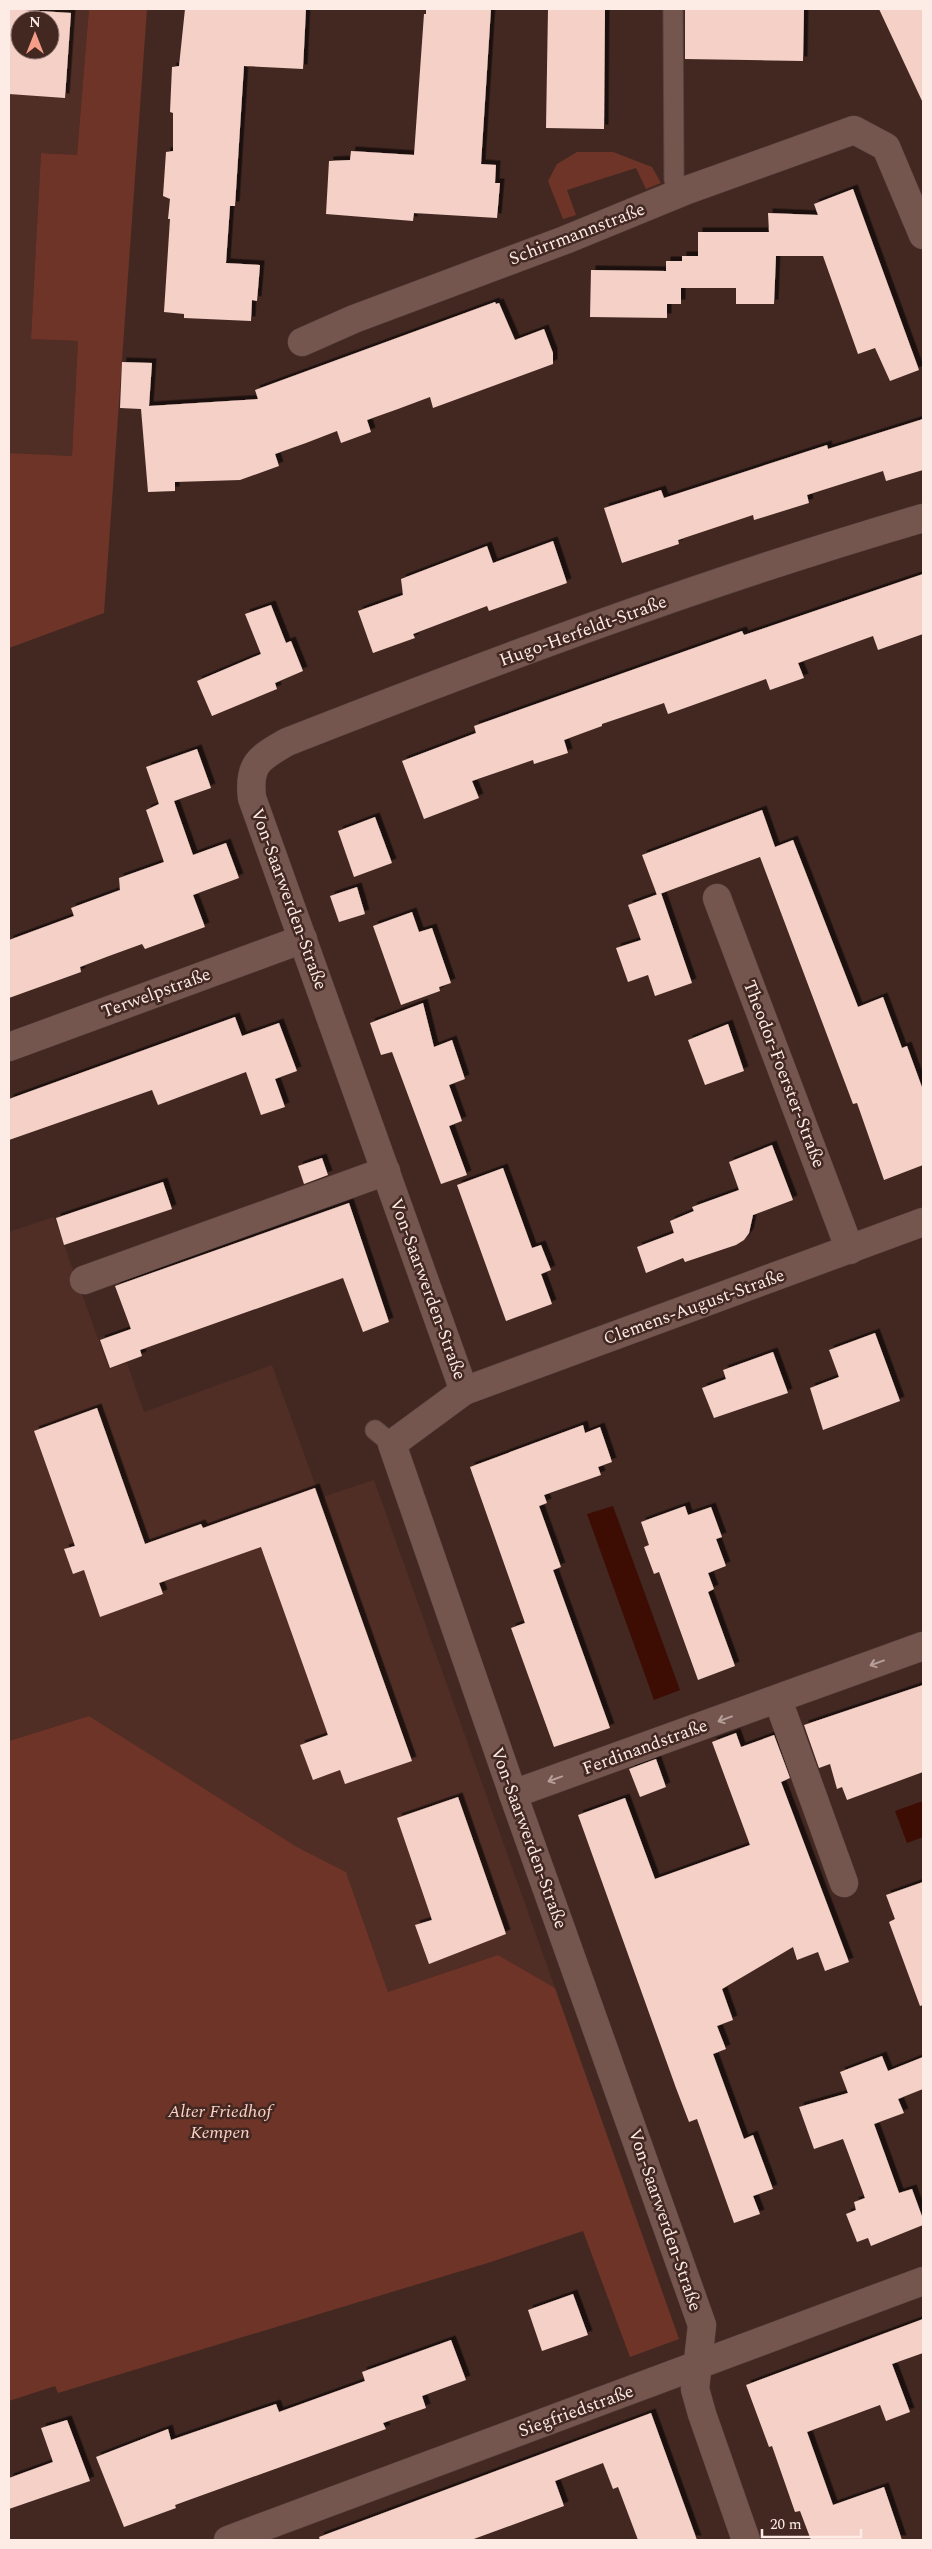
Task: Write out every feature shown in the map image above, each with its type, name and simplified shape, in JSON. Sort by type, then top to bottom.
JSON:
[{"type":"street","name":"Schirrmannstraße","points":[[302,342],[354,318],[565,240],[687,190],[854,130],[886,147],[923,235]]},
{"type":"street","name":"Hugo-Herfeldt-Straße","points":[[253,767],[264,755],[287,742],[537,646],[752,571],[923,518]]},
{"type":"street","name":"Von-Saarwerden-Straße","points":[[253,767],[250,782],[252,798],[464,1391],[384,1437],[702,2324],[695,2389],[746,2540]]},
{"type":"street","name":"Theodor-Foerster-Straße","points":[[717,898],[850,1250]]},
{"type":"street","name":"Terwelpstraße","points":[[9,1047],[303,939]]},
{"type":"street","points":[[84,1280],[386,1171]]},
{"type":"street","name":"Clemens-August-Straße","points":[[464,1391],[923,1222]]},
{"type":"street","name":"Ferdinandstraße","points":[[513,1794],[778,1700],[923,1646]]},
{"type":"street","points":[[778,1700],[844,1882]]},
{"type":"street","name":"Siegfriedstraße","points":[[228,2540],[923,2281]]},
{"type":"lane","points":[[673,9],[674,180]]},
{"type":"shaded area","points":[[9,9],[89,9],[77,155],[41,153],[31,339],[78,341],[72,456],[9,453]]},
{"type":"shaded area","points":[[54,1217],[109,1369],[127,1363],[144,1412],[272,1365],[320,1498],[374,1480],[555,1988],[498,1955],[388,1992],[346,1872],[297,1847],[89,1716],[9,1741],[9,1232]]},
{"type":"shaded area","points":[[613,1506],[680,1690],[654,1700],[587,1514]]},
{"type":"shaded area","points":[[923,1801],[923,1837],[907,1843],[895,1811]]},
{"type":"green space","points":[[89,9],[147,9],[104,613],[9,648],[9,453],[72,456],[78,341],[31,339],[41,153],[77,155]]},
{"type":"green space","points":[[577,152],[613,152],[652,167],[661,183],[646,189],[636,168],[567,190],[576,215],[563,219],[548,181],[557,164]]},
{"type":"green space","name":"Alter Friedhof Kempen","points":[[89,1716],[297,1847],[346,1872],[388,1992],[498,1955],[555,1988],[679,2339],[630,2357],[583,2231],[491,2262],[58,2393],[55,2386],[9,2401],[9,1741]]},
{"type":"building","points":[[9,9],[24,10],[10,10],[10,60],[60,60],[60,12],[71,13],[65,98],[9,94]]},
{"type":"building","points":[[185,9],[306,9],[303,69],[244,66],[235,206],[230,206],[226,263],[260,265],[257,301],[252,300],[251,321],[184,318],[184,314],[164,312],[170,219],[168,219],[170,199],[163,196],[166,152],[173,151],[173,113],[170,112],[172,67],[179,66]]},
{"type":"building","points":[[426,9],[491,9],[481,164],[496,165],[495,183],[500,183],[497,218],[414,213],[413,221],[326,214],[329,161],[350,160],[351,151],[414,155],[424,14],[426,14]]},
{"type":"building","points":[[548,9],[605,9],[604,129],[546,128]]},
{"type":"building","points":[[685,9],[804,9],[803,61],[685,59]]},
{"type":"building","points":[[879,9],[923,9],[923,103]]},
{"type":"building","points":[[853,189],[919,370],[890,381],[875,348],[858,354],[823,256],[776,256],[774,304],[736,304],[736,288],[681,288],[681,304],[667,304],[667,318],[590,317],[591,270],[666,271],[666,261],[682,261],[682,256],[698,256],[698,232],[769,232],[768,213],[818,215],[814,204]]},
{"type":"building","points":[[495,302],[496,304],[499,303],[515,340],[544,329],[553,353],[553,364],[433,408],[430,397],[367,420],[371,432],[341,443],[337,431],[275,454],[279,466],[240,480],[175,482],[175,491],[148,492],[141,409],[120,408],[122,362],[152,363],[149,406],[258,399],[255,390]]},
{"type":"building","points":[[923,419],[923,470],[886,481],[883,471],[807,495],[809,503],[754,520],[753,515],[678,540],[679,544],[622,563],[604,508],[661,490],[664,498],[827,445],[828,449]]},
{"type":"building","points":[[553,541],[567,583],[489,611],[487,606],[413,634],[415,638],[373,653],[358,611],[403,595],[401,579],[487,546],[493,563]]},
{"type":"building","points":[[923,574],[923,634],[878,650],[873,636],[798,663],[804,678],[770,690],[766,679],[668,714],[664,703],[602,724],[602,726],[564,740],[568,753],[534,764],[533,760],[472,781],[479,798],[424,819],[402,761],[476,733],[474,726],[742,631],[744,635]]},
{"type":"building","points":[[271,605],[286,643],[291,641],[303,671],[275,683],[277,689],[212,716],[197,681],[261,654],[245,614]]},
{"type":"building","points":[[197,749],[211,788],[174,801],[193,855],[226,843],[239,878],[193,895],[205,927],[145,949],[142,944],[80,967],[81,972],[9,998],[9,940],[74,916],[71,908],[120,890],[119,878],[164,862],[146,810],[159,804],[146,767]]},
{"type":"building","points":[[762,810],[775,847],[793,840],[858,1007],[883,997],[902,1048],[907,1046],[923,1090],[923,1165],[884,1180],[857,1103],[853,1104],[760,857],[657,895],[642,855]]},
{"type":"building","points":[[375,817],[392,863],[354,877],[338,831]]},
{"type":"building","points":[[357,887],[365,914],[339,922],[330,896]]},
{"type":"building","points":[[661,893],[692,983],[655,996],[648,975],[628,982],[616,948],[641,940],[628,905]]},
{"type":"building","points":[[412,912],[419,932],[432,928],[451,983],[439,987],[440,991],[401,1005],[373,926]]},
{"type":"building","points":[[423,1003],[434,1047],[452,1040],[465,1079],[449,1085],[462,1121],[449,1126],[467,1175],[441,1184],[392,1052],[381,1055],[370,1023]]},
{"type":"building","points":[[235,1017],[242,1036],[279,1023],[297,1071],[275,1079],[285,1107],[261,1115],[246,1072],[158,1105],[152,1090],[9,1140],[9,1099]]},
{"type":"building","points":[[728,1024],[744,1071],[705,1085],[688,1040]]},
{"type":"building","points":[[772,1145],[793,1200],[753,1215],[749,1233],[744,1240],[736,1245],[685,1262],[683,1258],[646,1273],[637,1247],[674,1233],[670,1221],[694,1211],[692,1207],[739,1190],[729,1162]]},
{"type":"building","points":[[322,1158],[328,1175],[304,1184],[298,1166]]},
{"type":"building","points":[[503,1168],[532,1248],[541,1245],[551,1270],[541,1274],[552,1304],[506,1321],[457,1185]]},
{"type":"building","points":[[163,1182],[172,1209],[64,1245],[56,1218]]},
{"type":"building","points":[[349,1203],[389,1322],[363,1332],[343,1278],[140,1350],[142,1356],[110,1368],[100,1340],[131,1329],[115,1286]]},
{"type":"building","points":[[875,1333],[900,1401],[823,1430],[810,1388],[839,1377],[829,1350]]},
{"type":"building","points":[[773,1352],[788,1393],[714,1418],[702,1388],[726,1379],[723,1370]]},
{"type":"building","points":[[97,1408],[145,1544],[201,1524],[203,1528],[315,1488],[412,1761],[345,1784],[340,1770],[313,1780],[300,1745],[328,1735],[261,1547],[159,1583],[163,1594],[100,1617],[84,1570],[73,1574],[64,1549],[75,1546],[34,1431]]},
{"type":"building","points":[[583,1425],[585,1433],[600,1427],[612,1462],[598,1467],[601,1475],[544,1495],[547,1503],[539,1506],[561,1567],[553,1570],[610,1728],[554,1747],[511,1628],[525,1623],[470,1467]]},
{"type":"building","points":[[685,1506],[688,1515],[711,1507],[722,1537],[716,1539],[726,1566],[708,1573],[714,1589],[708,1592],[735,1666],[698,1680],[659,1572],[654,1574],[644,1547],[649,1545],[641,1522]]},
{"type":"building","points":[[923,1685],[923,1772],[847,1800],[842,1787],[837,1789],[830,1764],[819,1768],[804,1725]]},
{"type":"building","points":[[736,1733],[741,1747],[774,1735],[790,1778],[781,1782],[849,1962],[825,1971],[818,1952],[797,1960],[793,1947],[722,1989],[733,2020],[717,2026],[726,2049],[713,2054],[744,2139],[753,2135],[773,2189],[753,2196],[760,2214],[734,2223],[697,2119],[689,2122],[676,2088],[578,1815],[625,1798],[655,1879],[750,1845],[712,1742]]},
{"type":"building","points":[[656,1759],[666,1787],[640,1797],[629,1769]]},
{"type":"building","points":[[458,1797],[506,1934],[429,1964],[415,1925],[432,1920],[397,1818]]},
{"type":"building","points":[[923,1882],[923,2005],[920,2006],[889,1922],[895,1919],[886,1895]]},
{"type":"building","points":[[882,2056],[888,2071],[923,2057],[923,2089],[898,2099],[904,2113],[874,2124],[899,2193],[912,2189],[923,2219],[923,2225],[871,2246],[868,2238],[857,2242],[846,2214],[856,2210],[854,2202],[865,2198],[843,2139],[814,2149],[799,2107],[848,2093],[840,2072]]},
{"type":"building","points":[[573,2294],[588,2335],[542,2351],[528,2310]]},
{"type":"building","points":[[923,2319],[923,2353],[892,2364],[910,2412],[886,2421],[880,2405],[807,2432],[833,2505],[884,2487],[902,2540],[811,2540],[800,2511],[795,2512],[772,2446],[769,2447],[746,2385]]},
{"type":"building","points":[[451,2340],[466,2380],[422,2396],[426,2408],[383,2423],[386,2429],[175,2505],[176,2508],[124,2527],[96,2457],[168,2429],[171,2440],[276,2404],[279,2412],[365,2381],[362,2372]]},
{"type":"building","points":[[651,2413],[697,2540],[638,2540],[618,2487],[613,2489],[603,2463],[555,2481],[564,2506],[471,2540],[320,2540],[319,2537]]},
{"type":"building","points":[[67,2420],[90,2481],[9,2509],[9,2478],[53,2462],[41,2428]]}]
